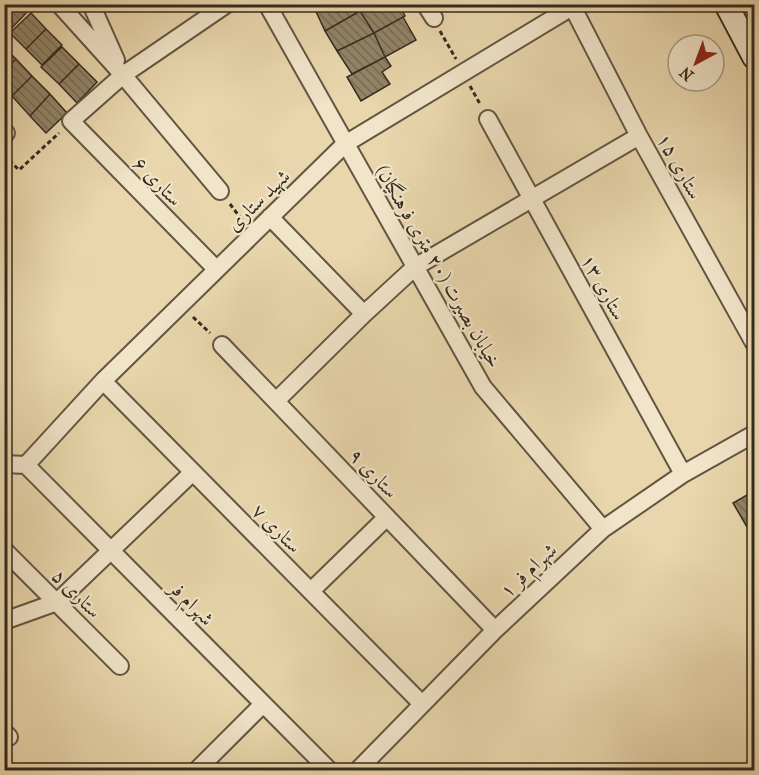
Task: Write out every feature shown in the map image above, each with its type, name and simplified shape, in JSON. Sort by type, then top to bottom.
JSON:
[{"type":"street","points":[[59,4],[123,75],[220,191]]},
{"type":"street","points":[[92,4],[123,75]]},
{"type":"street","points":[[71,121],[123,75],[227,4]]},
{"type":"street","name":"خیابان بصیرت (۲۰ متری فرهنگیان)","points":[[267,4],[483,387],[603,529]]},
{"type":"street","name":"شهید ستاری","points":[[26,465],[103,381],[180,303],[345,144],[573,5]]},
{"type":"street","name":"ستاری ۱۵","points":[[573,5],[639,136],[754,343]]},
{"type":"street","points":[[733,7],[754,57]]},
{"type":"street","name":"ستاری ۱۳","points":[[488,119],[683,474]]},
{"type":"street","name":"ستاری ۶","points":[[71,121],[216,270]]},
{"type":"street","points":[[276,401],[415,267],[639,136]]},
{"type":"street","points":[[270,217],[364,314]]},
{"type":"street","name":"ستاری ۹","points":[[222,345],[495,630]]},
{"type":"street","name":"ستاری ۷","points":[[103,381],[422,704]]},
{"type":"street","name":"شهرام فر ۱","points":[[358,771],[495,630],[603,529],[683,474],[754,434]]},
{"type":"street","points":[[4,464],[26,465]]},
{"type":"street","name":"شهرام فر","points":[[26,465],[329,771]]},
{"type":"street","points":[[4,621],[57,602],[193,472]]},
{"type":"street","points":[[311,591],[387,517]]},
{"type":"street","name":"ستاری ۵","points":[[4,550],[120,666]]},
{"type":"street","points":[[197,771],[262,704]]},
{"type":"path","points":[[4,155],[19,170],[71,121]]},
{"type":"path","points":[[220,191],[252,234]]},
{"type":"path","points":[[180,303],[222,345]]},
{"type":"building","points":[[4,4],[22,4],[28,11],[8,32],[4,28]]},
{"type":"building","points":[[356,4],[360,11],[325,31],[313,5]]},
{"type":"building","points":[[372,4],[399,4],[405,16],[374,33],[360,11]]},
{"type":"building","points":[[360,11],[374,33],[337,51],[325,31]]},
{"type":"building","points":[[31,13],[46,29],[26,49],[10,33]]},
{"type":"building","points":[[403,17],[416,40],[385,57],[374,33]]},
{"type":"building","points":[[46,29],[62,45],[42,65],[26,49]]},
{"type":"building","points":[[374,33],[385,57],[352,74],[337,51]]},
{"type":"building","points":[[4,47],[16,59],[4,71]]},
{"type":"building","points":[[62,47],[79,64],[59,84],[41,67]]},
{"type":"building","points":[[385,57],[391,66],[382,72],[390,84],[361,101],[347,77]]},
{"type":"building","points":[[16,59],[32,76],[12,96],[4,88],[4,71]]},
{"type":"building","points":[[79,64],[97,82],[77,103],[59,84]]},
{"type":"building","points":[[32,76],[50,94],[30,116],[12,96]]},
{"type":"building","points":[[50,94],[67,113],[46,133],[30,116]]},
{"type":"building","points":[[754,491],[754,539],[733,503]]}]
